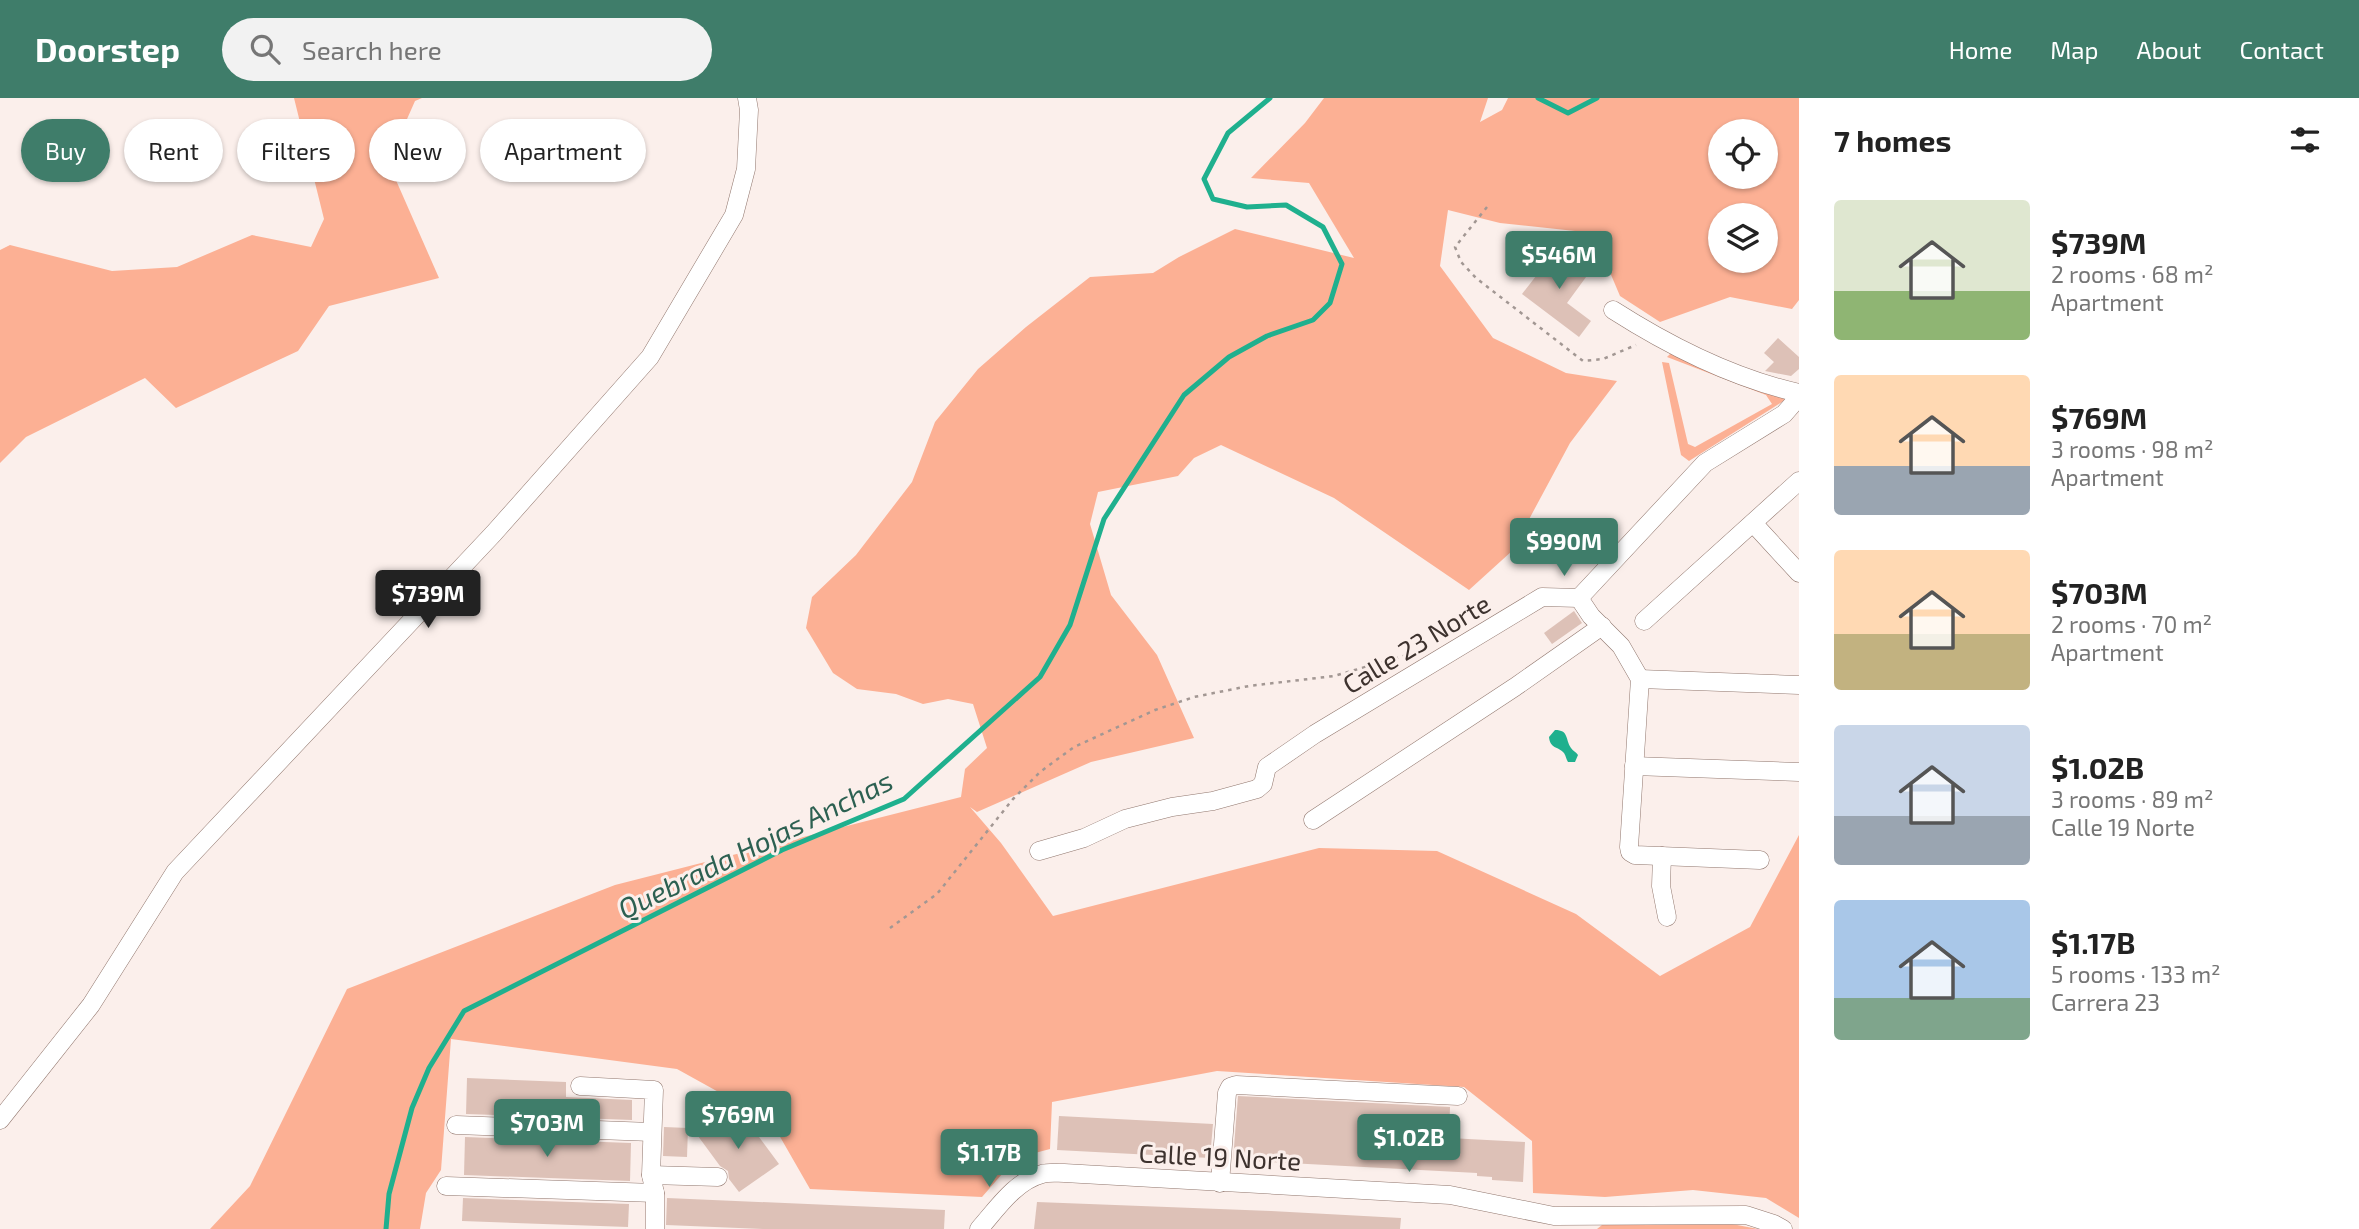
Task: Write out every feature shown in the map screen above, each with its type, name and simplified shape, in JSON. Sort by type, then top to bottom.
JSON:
[{"type":"street","points":[[0,1120],[91,1005],[175,872],[494,533],[650,357],[734,215],[746,169],[749,110],[747,98]]},
{"type":"street","points":[[1613,310],[1656,338],[1732,373],[1799,395],[1784,414],[1705,463],[1579,598],[1591,616],[1621,646],[1640,679],[1629,847],[1635,855],[1760,860]]},
{"type":"street","points":[[1644,621],[1799,481]]},
{"type":"street","points":[[1753,523],[1799,573]]},
{"type":"street","name":"Calle 23 Norte","points":[[1039,851],[1084,838],[1125,819],[1257,789],[1262,784],[1267,767],[1315,734],[1542,597],[1579,598]]},
{"type":"street","points":[[1313,820],[1504,695],[1602,626]]},
{"type":"street","points":[[1640,679],[1799,685]]},
{"type":"street","points":[[1634,766],[1799,772]]},
{"type":"street","points":[[1662,856],[1661,886],[1667,917]]},
{"type":"street","points":[[1220,1183],[1227,1093],[1230,1087],[1236,1085],[1458,1096]]},
{"type":"street","points":[[580,1086],[654,1090],[651,1175],[655,1193],[655,1229]]},
{"type":"street","points":[[456,1125],[652,1132]]},
{"type":"street","name":"Calle 19 Norte","points":[[979,1229],[1015,1190],[1029,1179],[1043,1174],[1064,1173],[1450,1195],[1555,1216],[1746,1215],[1783,1229]]},
{"type":"street","points":[[651,1175],[718,1177]]},
{"type":"street","points":[[446,1186],[655,1193]]},
{"type":"path","points":[[1487,208],[1455,247],[1457,254],[1476,278],[1508,303],[1583,360],[1603,359],[1656,338]]},
{"type":"path","points":[[890,928],[937,894],[1013,799],[1040,772],[1074,747],[1155,710],[1194,697],[1248,686],[1334,676],[1416,652]]},
{"type":"shaded area","points":[[294,98],[422,98],[415,101],[407,119],[369,119],[369,182],[397,182],[439,278],[329,306],[298,351],[176,408],[145,378],[26,437],[0,463],[0,250],[10,245],[112,271],[177,267],[252,235],[311,247],[324,219],[315,182],[355,182],[355,119],[299,119]]},
{"type":"shaded area","points":[[1324,98],[1488,98],[1480,122],[1502,110],[1508,98],[1799,98],[1799,300],[1792,309],[1730,297],[1660,322],[1620,296],[1609,270],[1575,231],[1500,223],[1448,210],[1440,266],[1493,338],[1566,373],[1617,381],[1570,443],[1512,551],[1469,590],[1334,498],[1221,445],[1194,458],[1178,476],[1098,492],[1090,524],[1111,595],[1157,655],[1194,738],[1091,762],[977,812],[970,807],[1001,843],[1053,916],[1319,848],[1437,851],[1576,914],[1660,976],[1750,927],[1799,835],[1799,1218],[1766,1198],[1693,1190],[1605,1197],[1533,1193],[1532,1141],[1464,1087],[1217,1071],[1052,1102],[1050,1149],[1016,1158],[982,1197],[810,1189],[779,1135],[751,1110],[677,1069],[451,1039],[441,1170],[426,1193],[420,1229],[210,1229],[250,1186],[347,989],[615,885],[961,797],[965,769],[987,748],[973,704],[948,699],[923,704],[896,694],[857,689],[833,673],[806,628],[812,597],[856,555],[912,482],[935,422],[978,369],[1090,277],[1153,273],[1235,229],[1354,258],[1309,183],[1251,178],[1305,123]]},
{"type":"shaded area","points":[[1671,353],[1783,396],[1785,400],[1689,461],[1681,455],[1662,362],[1669,363],[1688,444],[1695,447],[1772,404],[1766,395],[1667,357]]},
{"type":"shaded area","points":[[1555,730],[1565,733],[1571,748],[1578,755],[1575,762],[1568,762],[1564,753],[1551,744],[1549,737]]},
{"type":"shaded area","points":[[1732,1224],[1758,1229],[1597,1229],[1602,1225]]},
{"type":"building","points":[[1557,249],[1589,273],[1567,303],[1591,321],[1579,337],[1522,294]]},
{"type":"building","points":[[1778,338],[1799,357],[1799,369],[1791,376],[1765,371],[1774,362],[1764,353]]},
{"type":"building","points":[[1574,611],[1582,623],[1552,644],[1544,633]]},
{"type":"building","points":[[467,1078],[566,1082],[566,1097],[632,1100],[632,1120],[466,1114]]},
{"type":"building","points":[[1238,1096],[1450,1107],[1449,1138],[1525,1142],[1523,1182],[1492,1180],[1492,1177],[1477,1176],[1477,1173],[1233,1160]]},
{"type":"building","points":[[742,1114],[779,1164],[739,1192],[729,1179],[728,1171],[720,1166],[695,1132],[715,1118],[722,1128]]},
{"type":"building","points":[[1059,1116],[1213,1124],[1210,1158],[1057,1150]]},
{"type":"building","points":[[664,1127],[688,1128],[687,1157],[663,1156]]},
{"type":"building","points":[[465,1137],[631,1143],[630,1181],[464,1175]]},
{"type":"building","points":[[463,1198],[629,1204],[628,1227],[462,1221]]},
{"type":"building","points":[[667,1198],[945,1210],[944,1229],[763,1229],[666,1225]]},
{"type":"building","points":[[1037,1202],[1401,1218],[1400,1229],[1034,1229]]},
{"type":"waterway","name":"Quebrada Hojas Anchas","points":[[386,1229],[389,1194],[412,1108],[429,1068],[464,1011],[782,850],[904,799],[1040,677],[1070,625],[1104,519],[1184,395],[1229,357],[1267,336],[1313,320],[1330,303],[1342,264],[1323,227],[1286,205],[1247,207],[1213,199],[1204,179],[1228,133],[1270,98]]},
{"type":"waterway","name":"Quebrada Hojas Anchas","points":[[1538,98],[1568,113],[1597,98]]}]
